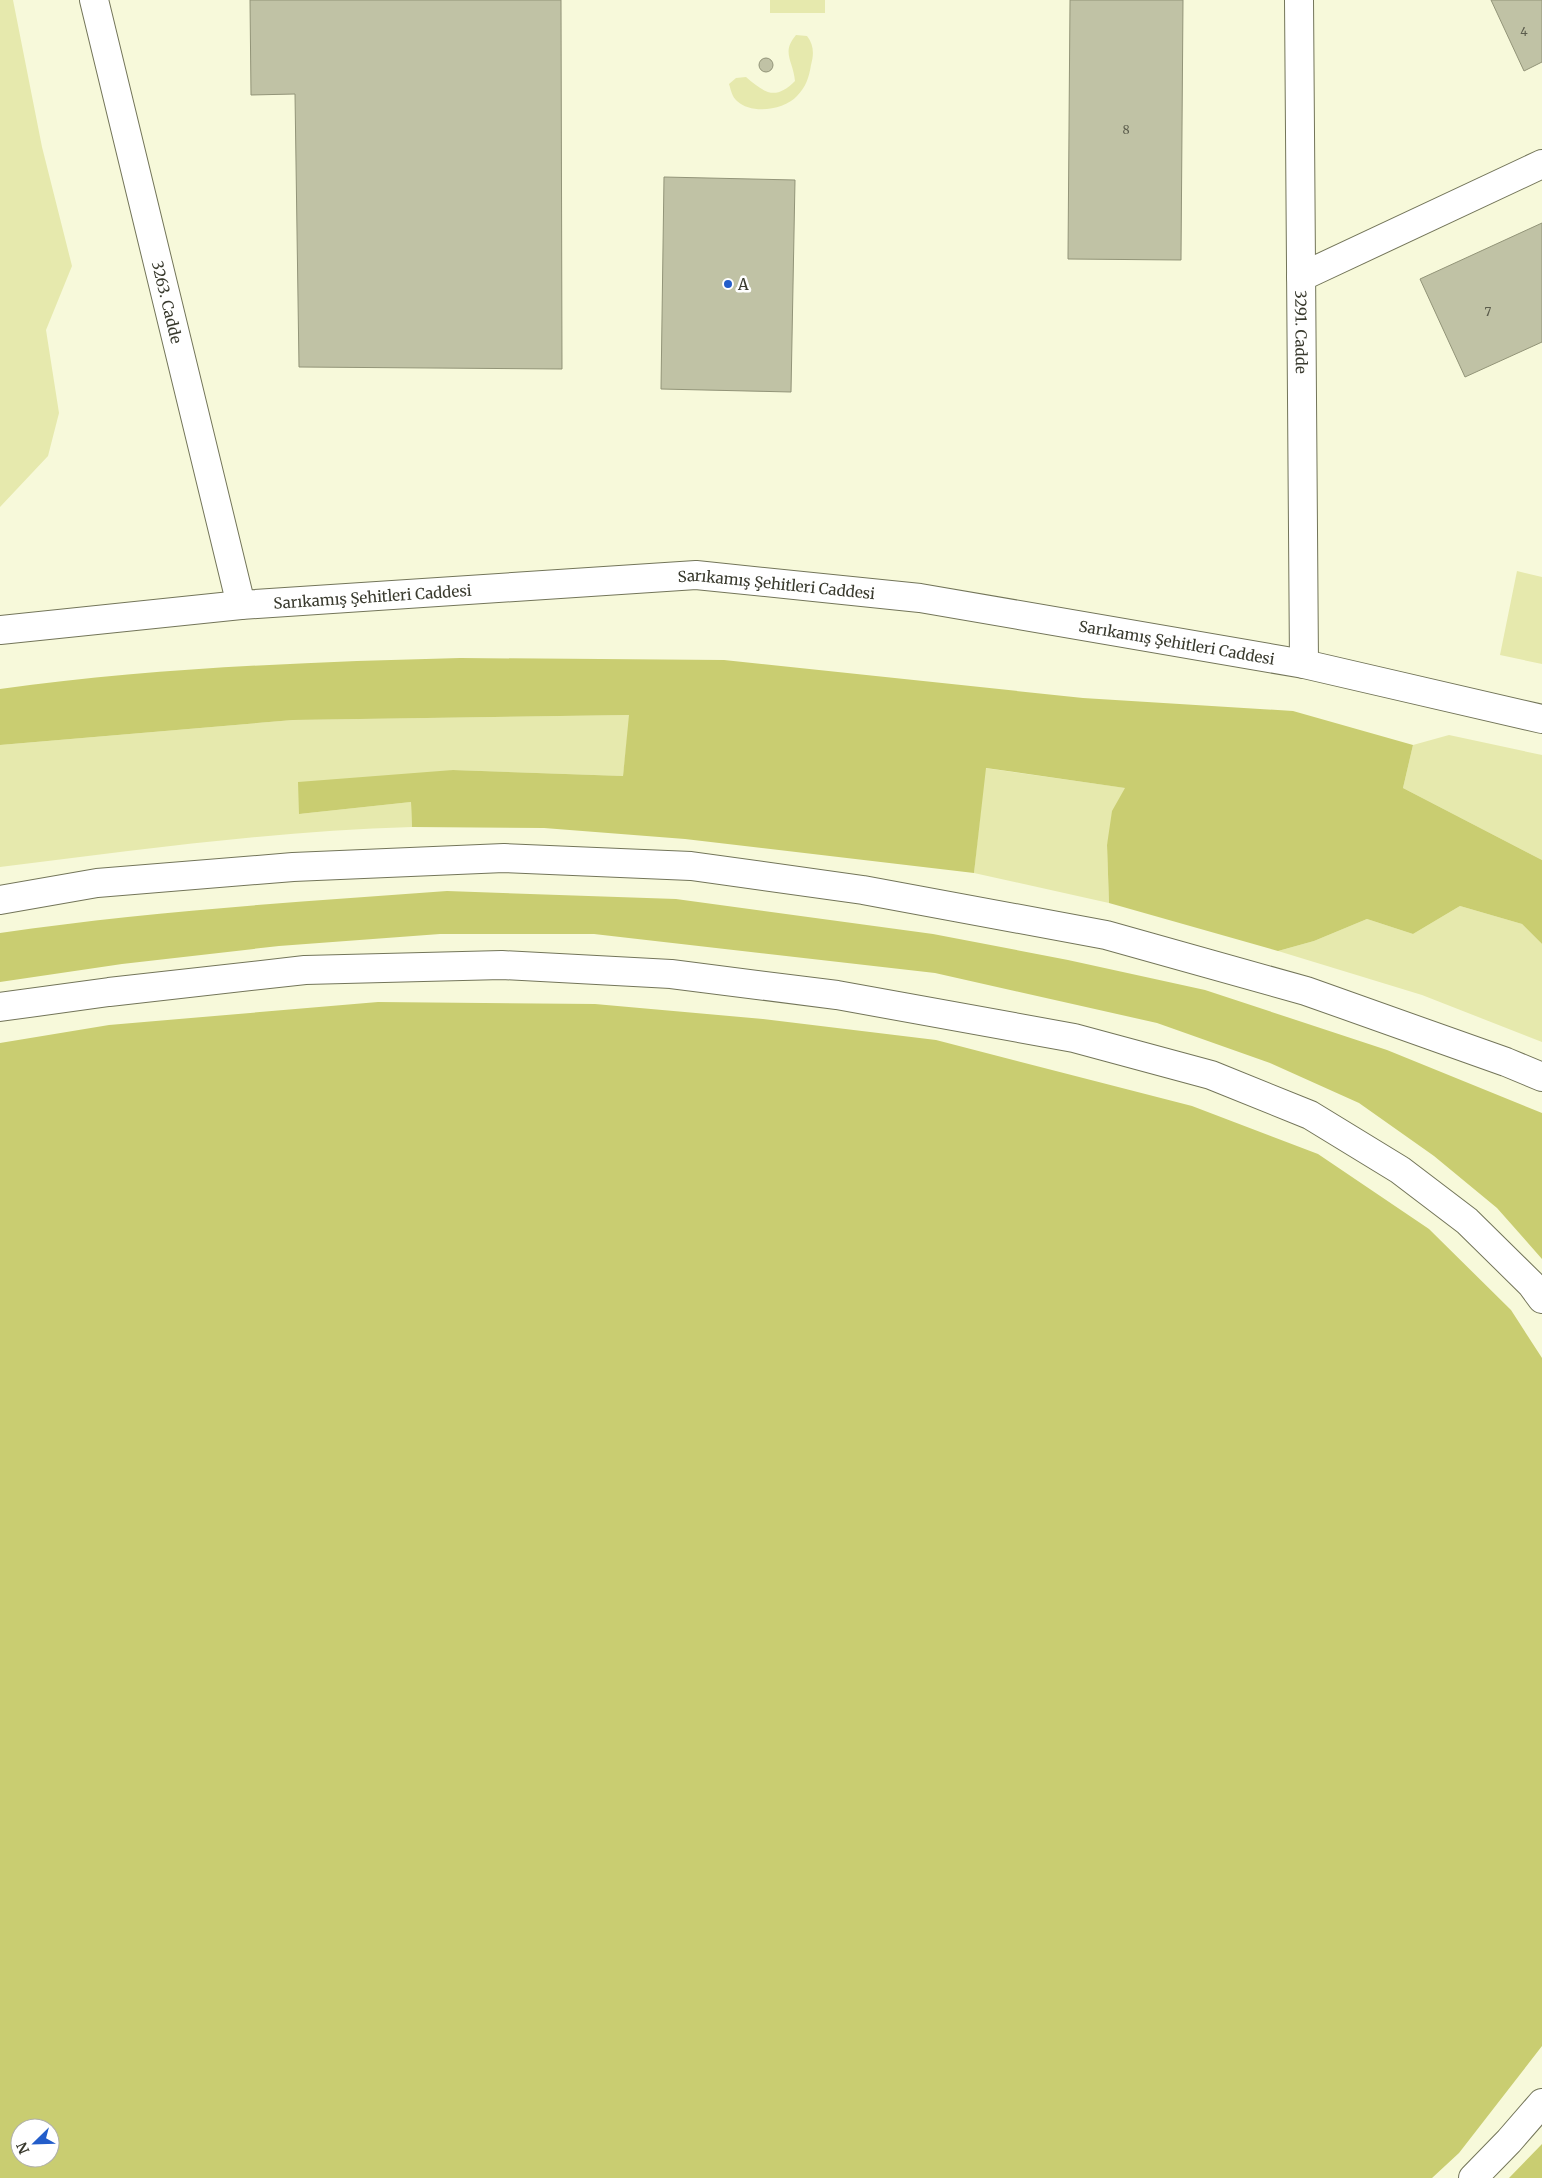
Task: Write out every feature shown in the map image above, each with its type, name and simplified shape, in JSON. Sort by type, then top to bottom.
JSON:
[{"type":"main road","name":"3263. Cadde","points":[[94,0],[241,605]]},
{"type":"main road","name":"3291. Cadde","points":[[1299,0],[1304,664]]},
{"type":"main road","points":[[1301,277],[1542,164]]},
{"type":"main road","name":"Sarıkamış Şehitleri Caddesi","points":[[0,630],[241,605],[696,575],[920,598],[1304,664],[1542,719]]},
{"type":"main road","points":[[0,900],[97,883],[293,867],[504,858],[692,866],[864,890],[1106,935],[1306,991],[1506,1062],[1542,1077]]},
{"type":"main road","points":[[0,1007],[109,992],[305,970],[502,965],[671,974],[837,995],[1074,1038],[1211,1075],[1310,1115],[1400,1170],[1467,1221],[1531,1284],[1542,1299]]},
{"type":"main road","points":[[1472,2178],[1510,2141],[1542,2103]]},
{"type":"green space","points":[[0,0],[13,0],[42,147],[72,266],[46,330],[59,413],[48,456],[0,507]]},
{"type":"green space","points":[[770,0],[825,0],[825,13],[770,13]]},
{"type":"green space","points":[[796,35],[807,36],[813,50],[808,78],[800,93],[784,105],[768,109],[751,108],[737,101],[729,84],[736,78],[746,77],[765,91],[776,93],[782,91],[795,81],[789,57],[789,47]]},
{"type":"green space","points":[[1517,571],[1542,577],[1542,664],[1500,655]]},
{"type":"green space","points":[[460,658],[724,660],[1083,698],[1293,711],[1413,745],[1403,788],[1542,860],[1542,944],[1522,924],[1460,906],[1413,934],[1367,919],[1314,941],[1278,951],[1109,903],[1107,845],[1112,811],[1125,788],[986,768],[974,873],[685,839],[544,828],[412,827],[411,802],[299,814],[298,782],[453,770],[623,776],[629,715],[293,720],[0,745],[0,689],[114,676],[229,667]]},
{"type":"green space","points":[[630,715],[623,776],[453,770],[299,814],[411,802],[412,827],[257,837],[0,867],[0,745],[293,720]]},
{"type":"green space","points":[[1449,735],[1542,755],[1542,860],[1403,788],[1413,745]]},
{"type":"green space","points":[[985,768],[1126,788],[1107,845],[1109,903],[974,873]]},
{"type":"green space","points":[[447,891],[676,899],[933,934],[1068,960],[1205,990],[1387,1050],[1542,1113],[1542,1259],[1497,1208],[1434,1156],[1359,1103],[1270,1063],[1157,1023],[935,973],[594,934],[440,934],[279,946],[122,964],[0,982],[0,933],[167,913]]},
{"type":"green space","points":[[1460,906],[1522,924],[1542,944],[1542,1042],[1422,995],[1278,951],[1314,941],[1367,919],[1413,934]]},
{"type":"green space","points":[[378,1002],[595,1004],[763,1019],[936,1040],[1192,1106],[1318,1154],[1429,1229],[1511,1310],[1542,1358],[1542,2046],[1459,2153],[1432,2178],[0,2178],[0,1043],[109,1025]]},
{"type":"green space","points":[[1542,2144],[1542,2178],[1509,2178]]},
{"type":"building","points":[[250,0],[561,0],[562,369],[299,367],[295,94],[251,95]]},
{"type":"building","points":[[1070,0],[1183,0],[1181,260],[1068,259]]},
{"type":"building","points":[[1491,0],[1542,0],[1542,62],[1524,71]]},
{"type":"building","points":[[766,58],[771,60],[773,65],[771,70],[766,72],[761,70],[759,65],[761,60]]},
{"type":"building","name":"A","points":[[664,177],[795,180],[791,392],[661,389]]},
{"type":"building","points":[[1542,223],[1542,342],[1465,377],[1420,279]]},
{"type":"place","name":"A","points":[[728,284]]}]
